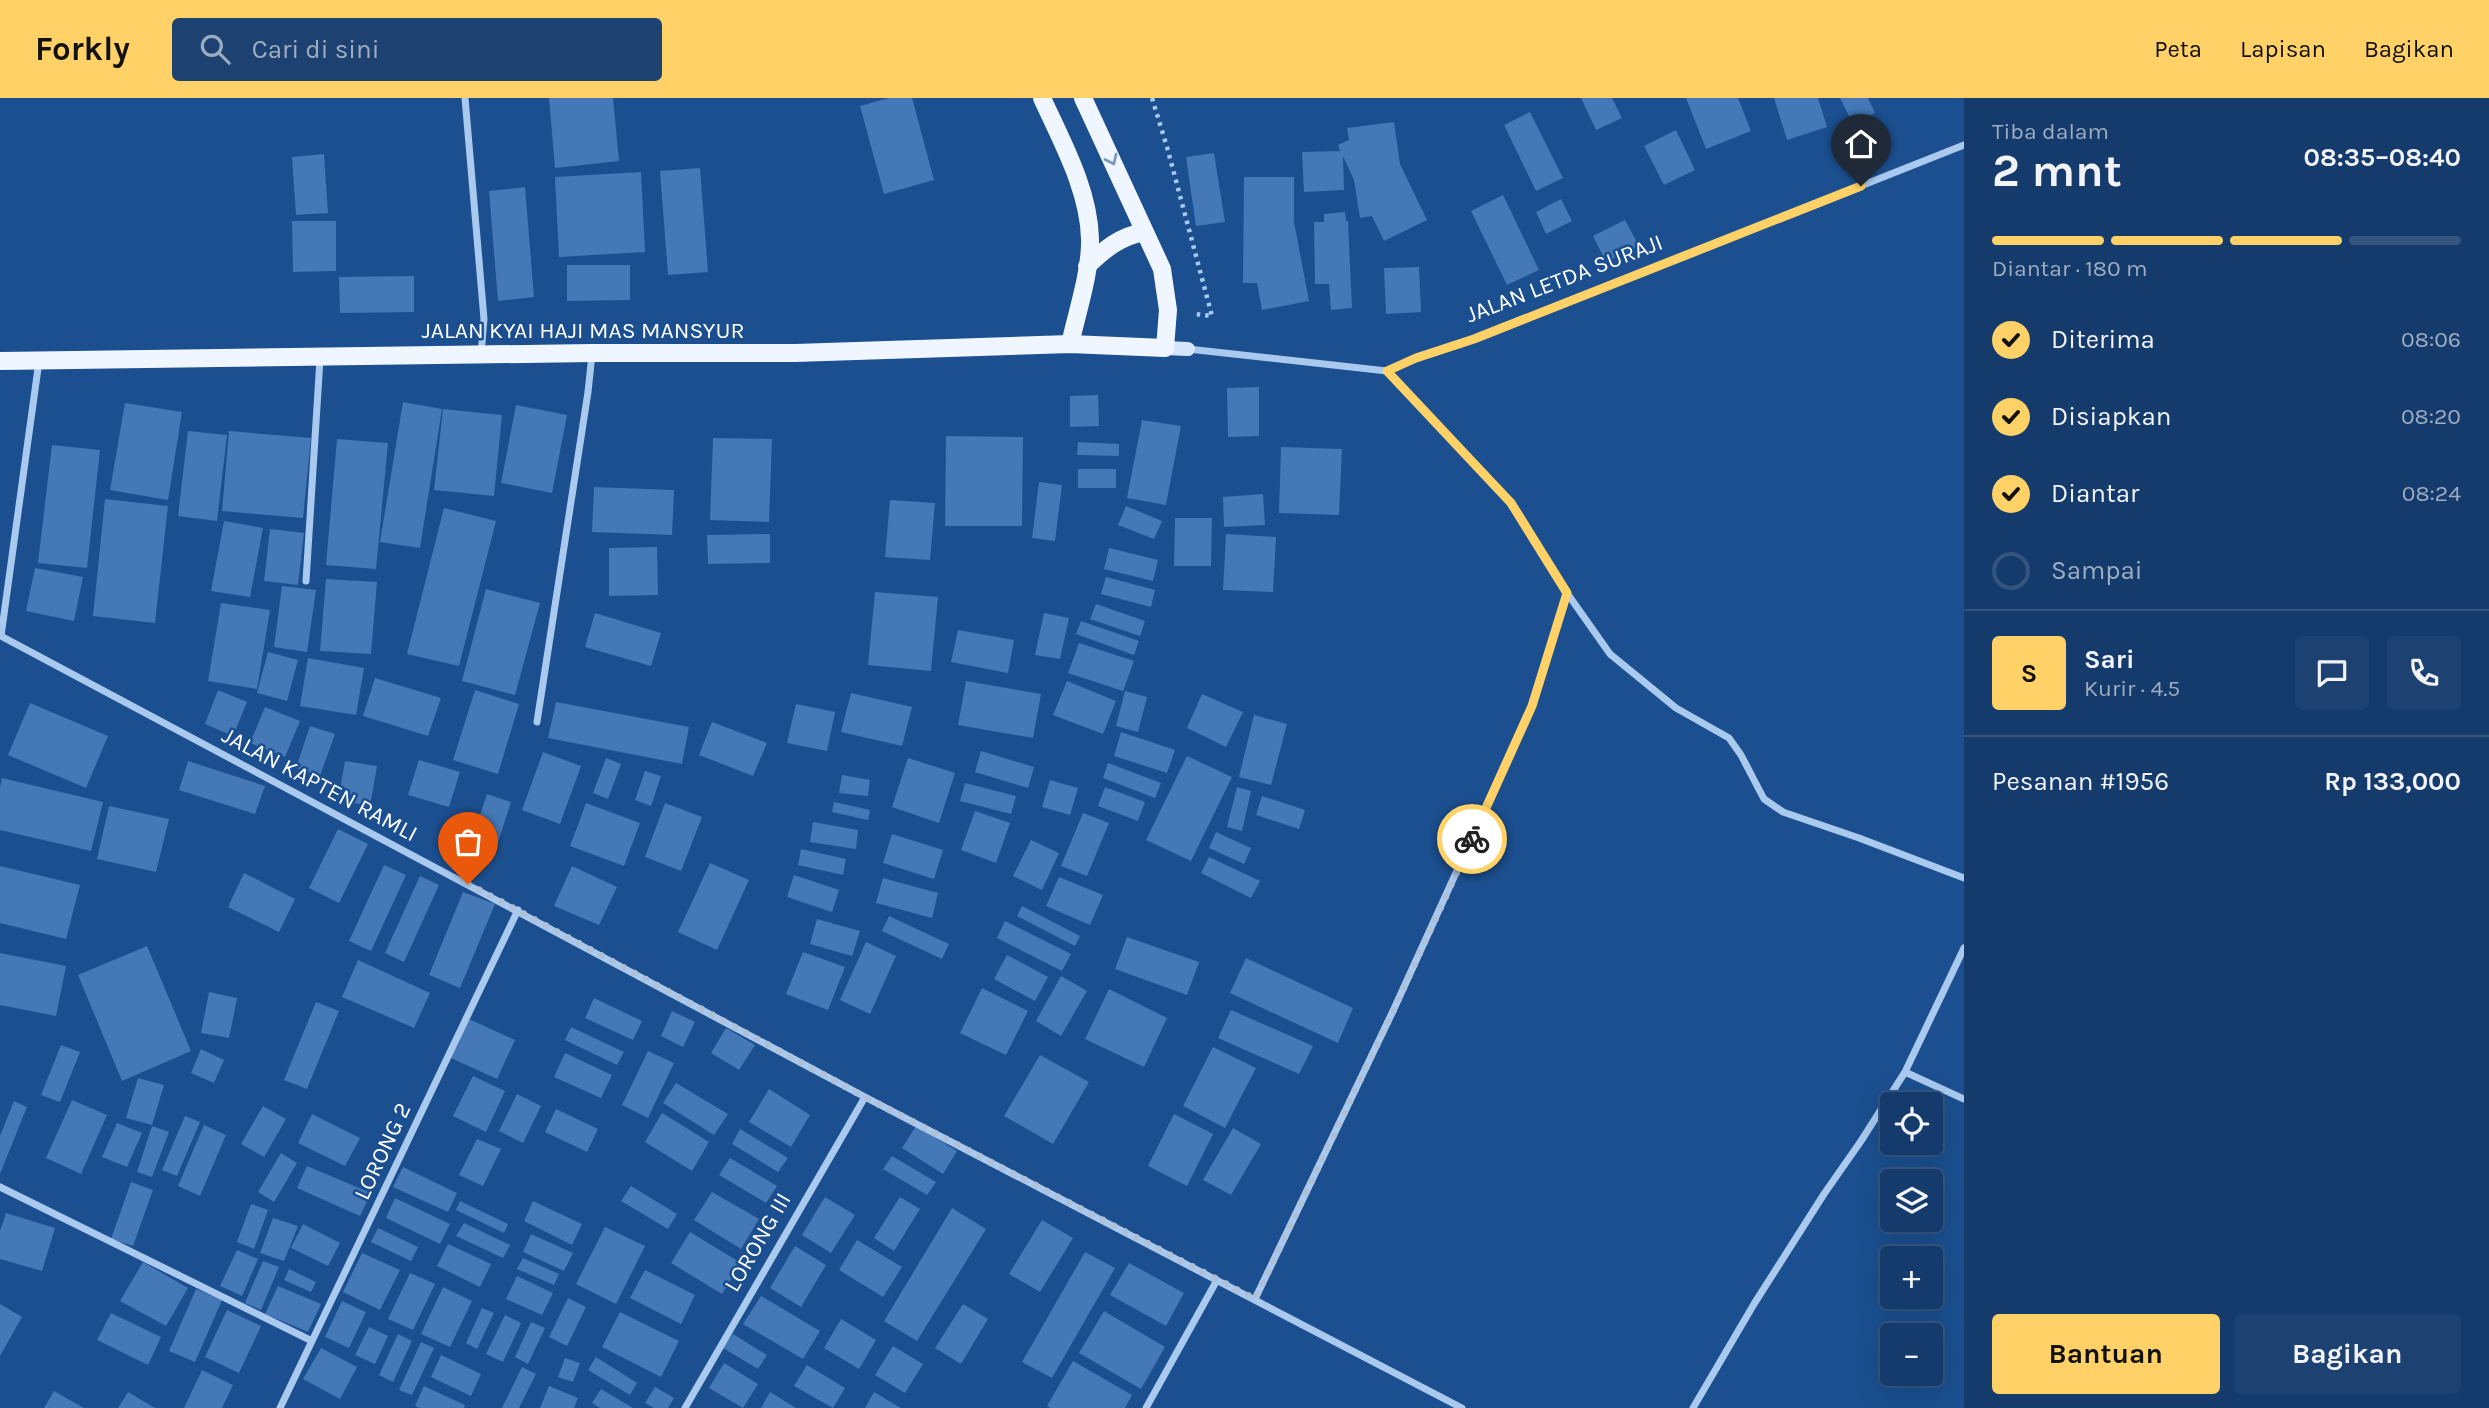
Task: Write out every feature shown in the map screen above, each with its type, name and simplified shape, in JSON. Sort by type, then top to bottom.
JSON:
[{"type":"main road","points":[[1042,98],[1070,160],[1085,202],[1091,242],[1070,344]]},
{"type":"main road","points":[[1083,98],[1162,269],[1168,310],[1165,348],[1188,349]]},
{"type":"main road","points":[[1087,266],[1119,239],[1145,232]]},
{"type":"main road","name":"JALAN KYAI HAJI MAS MANSYUR","points":[[0,361],[795,353],[1070,344],[1165,348]]},
{"type":"street","points":[[465,98],[484,319],[481,355]]},
{"type":"street","name":"JALAN LETDA SURAJI","points":[[1387,371],[1964,145]]},
{"type":"street","points":[[1188,349],[1387,371],[1511,503],[1567,593],[1610,654],[1676,708],[1729,738],[1741,755],[1763,799],[1783,812],[1964,878]]},
{"type":"street","points":[[537,722],[589,392],[592,354]]},
{"type":"street","points":[[306,581],[320,358]]},
{"type":"street","points":[[0,642],[39,361]]},
{"type":"street","points":[[1255,1299],[1393,1011],[1532,706],[1567,593]]},
{"type":"street","name":"JALAN KAPTEN RAMLI","points":[[1,636],[865,1097],[1462,1408]]},
{"type":"street","name":"LORONG 2","points":[[280,1408],[518,910]]},
{"type":"street","points":[[1693,1408],[1768,1282],[1905,1072],[1964,948]]},
{"type":"street","points":[[1905,1072],[1964,1099]]},
{"type":"street","name":"LORONG III","points":[[685,1408],[865,1097]]},
{"type":"street","points":[[0,1187],[312,1341]]},
{"type":"street","points":[[1146,1408],[1217,1280]]},
{"type":"path","points":[[1152,98],[1212,316],[1195,314]]},
{"type":"building","points":[[549,98],[613,98],[619,161],[555,168]]},
{"type":"building","points":[[889,98],[912,98],[934,180],[884,194],[860,106]]},
{"type":"building","points":[[1581,98],[1612,98],[1622,118],[1596,130]]},
{"type":"building","points":[[1686,98],[1738,98],[1751,131],[1706,149]]},
{"type":"building","points":[[1774,98],[1818,98],[1827,127],[1787,140]]},
{"type":"building","points":[[1840,98],[1868,98],[1875,113],[1853,124]]},
{"type":"building","points":[[1530,112],[1563,178],[1536,191],[1504,125]]},
{"type":"building","points":[[1394,122],[1400,164],[1427,220],[1384,241],[1372,216],[1360,218],[1354,180],[1343,156],[1344,190],[1304,192],[1302,152],[1340,151],[1338,145],[1349,140],[1347,128]]},
{"type":"building","points":[[1676,130],[1695,170],[1664,185],[1644,146]]},
{"type":"building","points":[[1214,153],[1225,222],[1196,226],[1186,157]]},
{"type":"building","points":[[324,154],[328,213],[296,215],[292,157]]},
{"type":"building","points":[[700,168],[708,272],[668,275],[660,171]]},
{"type":"building","points":[[641,172],[645,252],[559,257],[555,177]]},
{"type":"building","points":[[1244,177],[1294,177],[1294,222],[1309,301],[1262,310],[1257,283],[1243,283]]},
{"type":"building","points":[[525,187],[534,297],[498,301],[489,191]]},
{"type":"building","points":[[1503,195],[1539,270],[1507,285],[1471,211]]},
{"type":"building","points":[[1561,199],[1572,221],[1546,234],[1536,212]]},
{"type":"building","points":[[1345,212],[1348,221],[1352,308],[1331,310],[1329,284],[1315,284],[1314,222],[1324,222],[1324,214]]},
{"type":"building","points":[[1625,220],[1639,246],[1606,262],[1593,236]]},
{"type":"building","points":[[292,221],[336,221],[336,271],[293,272]]},
{"type":"building","points":[[567,265],[630,265],[630,300],[567,301]]},
{"type":"building","points":[[1419,267],[1421,312],[1386,314],[1384,268]]},
{"type":"building","points":[[414,276],[414,312],[340,313],[339,277]]},
{"type":"building","points":[[1259,387],[1259,436],[1228,437],[1227,388]]},
{"type":"building","points":[[1098,395],[1099,426],[1070,427],[1070,396]]},
{"type":"building","points":[[403,402],[442,409],[420,548],[380,542]]},
{"type":"building","points":[[125,403],[182,412],[168,500],[110,490]]},
{"type":"building","points":[[516,405],[567,415],[552,493],[501,483]]},
{"type":"building","points":[[443,409],[502,415],[494,496],[434,490]]},
{"type":"building","points":[[1142,420],[1181,426],[1166,505],[1127,498]]},
{"type":"building","points":[[188,431],[227,435],[217,521],[178,516]]},
{"type":"building","points":[[229,431],[311,438],[303,518],[222,511]]},
{"type":"building","points":[[946,436],[1023,437],[1022,526],[945,526]]},
{"type":"building","points":[[713,438],[772,439],[769,522],[710,520]]},
{"type":"building","points":[[337,439],[388,443],[376,569],[326,565]]},
{"type":"building","points":[[1078,442],[1119,444],[1119,456],[1077,455]]},
{"type":"building","points":[[52,445],[100,450],[87,568],[38,563]]},
{"type":"building","points":[[1281,447],[1342,449],[1339,515],[1279,513]]},
{"type":"building","points":[[1078,469],[1116,469],[1116,488],[1078,488]]},
{"type":"building","points":[[1039,482],[1062,485],[1055,541],[1032,538]]},
{"type":"building","points":[[594,487],[674,490],[672,535],[592,532]]},
{"type":"building","points":[[1263,494],[1265,525],[1224,527],[1223,497]]},
{"type":"building","points":[[105,499],[168,506],[155,623],[93,616]]},
{"type":"building","points":[[890,500],[935,503],[930,560],[885,557]]},
{"type":"building","points":[[1126,506],[1162,521],[1154,539],[1118,525]]},
{"type":"building","points":[[444,508],[496,521],[459,666],[407,654]]},
{"type":"building","points":[[1175,518],[1212,518],[1211,566],[1174,566]]},
{"type":"building","points":[[224,521],[263,528],[250,597],[211,591]]},
{"type":"building","points":[[270,529],[304,533],[298,585],[264,581]]},
{"type":"building","points":[[770,534],[770,563],[708,564],[707,535]]},
{"type":"building","points":[[1226,534],[1276,537],[1273,592],[1223,590]]},
{"type":"building","points":[[657,547],[658,595],[609,596],[609,548]]},
{"type":"building","points":[[1109,548],[1158,560],[1153,581],[1104,569]]},
{"type":"building","points":[[35,568],[83,577],[74,621],[26,611]]},
{"type":"building","points":[[1106,577],[1155,590],[1151,607],[1101,594]]},
{"type":"building","points":[[326,579],[377,582],[371,654],[320,651]]},
{"type":"building","points":[[282,586],[316,590],[307,652],[274,647]]},
{"type":"building","points":[[486,589],[540,603],[515,695],[462,681]]},
{"type":"building","points":[[875,592],[938,597],[931,671],[868,665]]},
{"type":"building","points":[[221,603],[270,610],[257,689],[208,681]]},
{"type":"building","points":[[1096,604],[1145,621],[1140,636],[1090,619]]},
{"type":"building","points":[[595,613],[661,633],[651,666],[585,647]]},
{"type":"building","points":[[1044,613],[1069,618],[1060,659],[1035,655]]},
{"type":"building","points":[[1081,621],[1139,641],[1134,655],[1076,634]]},
{"type":"building","points":[[958,630],[1014,640],[1008,673],[951,662]]},
{"type":"building","points":[[1079,643],[1134,661],[1123,691],[1068,673]]},
{"type":"building","points":[[268,652],[298,660],[287,701],[257,693]]},
{"type":"building","points":[[308,658],[364,668],[356,715],[300,706]]},
{"type":"building","points":[[375,678],[441,698],[428,736],[363,716]]},
{"type":"building","points":[[966,681],[1041,694],[1033,738],[958,725]]},
{"type":"building","points":[[1067,681],[1116,701],[1103,734],[1053,715]]},
{"type":"building","points":[[218,690],[247,702],[233,736],[205,724]]},
{"type":"building","points":[[475,690],[519,704],[498,774],[453,760]]},
{"type":"building","points":[[1125,691],[1147,697],[1138,732],[1116,726]]},
{"type":"building","points":[[851,693],[912,707],[902,746],[841,732]]},
{"type":"building","points":[[1202,694],[1243,712],[1226,747],[1187,728]]},
{"type":"building","points":[[556,702],[689,727],[682,764],[548,738]]},
{"type":"building","points":[[30,703],[108,736],[86,788],[8,755]]},
{"type":"building","points":[[796,704],[835,712],[827,751],[787,743]]},
{"type":"building","points":[[265,707],[300,721],[285,757],[250,743]]},
{"type":"building","points":[[1254,715],[1287,724],[1271,785],[1239,777]]},
{"type":"building","points":[[712,722],[767,743],[753,776],[699,755]]},
{"type":"building","points":[[310,726],[335,734],[320,776],[296,768]]},
{"type":"building","points":[[1121,732],[1175,750],[1167,773],[1114,756]]},
{"type":"building","points":[[981,751],[1034,767],[1028,788],[975,772]]},
{"type":"building","points":[[543,752],[581,766],[560,824],[522,810]]},
{"type":"building","points":[[1187,756],[1232,777],[1191,861],[1146,840]]},
{"type":"building","points":[[606,758],[621,764],[608,799],[593,793]]},
{"type":"building","points":[[908,758],[955,773],[939,823],[892,807]]},
{"type":"building","points":[[419,760],[460,772],[449,807],[408,795]]},
{"type":"building","points":[[188,761],[265,786],[255,814],[179,790]]},
{"type":"building","points":[[345,761],[377,766],[370,806],[338,800]]},
{"type":"building","points":[[1108,763],[1161,783],[1155,798],[1103,778]]},
{"type":"building","points":[[645,771],[661,776],[651,806],[635,800]]},
{"type":"building","points":[[842,775],[870,780],[868,796],[839,793]]},
{"type":"building","points":[[2,778],[103,802],[91,851],[0,830]]},
{"type":"building","points":[[1050,780],[1078,788],[1070,815],[1042,807]]},
{"type":"building","points":[[965,783],[1016,796],[1011,814],[960,801]]},
{"type":"building","points":[[1105,787],[1145,802],[1138,821],[1098,806]]},
{"type":"building","points":[[1237,787],[1251,791],[1242,831],[1227,827]]},
{"type":"building","points":[[487,794],[511,802],[493,858],[468,850]]},
{"type":"building","points":[[1262,796],[1305,810],[1299,829],[1256,815]]},
{"type":"building","points":[[834,802],[870,810],[868,820],[832,812]]},
{"type":"building","points":[[586,803],[640,823],[624,866],[570,846]]},
{"type":"building","points":[[665,803],[702,817],[681,871],[645,857]]},
{"type":"building","points":[[109,806],[169,819],[156,872],[97,859]]},
{"type":"building","points":[[975,811],[1010,823],[996,863],[961,850]]},
{"type":"building","points":[[1083,813],[1109,823],[1087,876],[1061,866]]},
{"type":"building","points":[[813,822],[858,830],[856,849],[810,842]]},
{"type":"building","points":[[338,829],[368,844],[339,903],[309,888]]},
{"type":"building","points":[[1216,832],[1251,848],[1244,864],[1209,848]]},
{"type":"building","points":[[892,834],[943,850],[934,879],[883,863]]},
{"type":"building","points":[[1031,840],[1059,853],[1042,890],[1013,876]]},
{"type":"building","points":[[801,849],[846,859],[843,875],[798,865]]},
{"type":"building","points":[[1209,857],[1260,881],[1251,898],[1201,873]]},
{"type":"building","points":[[710,863],[749,880],[717,950],[678,932]]},
{"type":"building","points":[[384,865],[406,875],[371,951],[349,941]]},
{"type":"building","points":[[0,866],[80,885],[66,939],[0,923]]},
{"type":"building","points":[[572,866],[617,887],[599,925],[554,906]]},
{"type":"building","points":[[244,873],[295,899],[279,932],[228,907]]},
{"type":"building","points":[[794,875],[839,890],[832,912],[787,897]]},
{"type":"building","points":[[420,876],[439,885],[404,962],[385,953]]},
{"type":"building","points":[[1059,877],[1103,895],[1090,925],[1046,906]]},
{"type":"building","points":[[883,878],[938,893],[932,918],[876,903]]},
{"type":"building","points":[[463,892],[495,904],[460,988],[429,975]]},
{"type":"building","points":[[1022,906],[1080,936],[1075,946],[1017,916]]},
{"type":"building","points":[[889,916],[949,944],[942,959],[882,931]]},
{"type":"building","points":[[817,919],[860,931],[852,956],[810,944]]},
{"type":"building","points":[[1005,921],[1071,954],[1062,971],[997,938]]},
{"type":"building","points":[[1127,937],[1199,962],[1187,995],[1115,969]]},
{"type":"building","points":[[866,942],[896,956],[870,1014],[840,1000]]},
{"type":"building","points":[[147,946],[191,1051],[122,1081],[78,975]]},
{"type":"building","points":[[803,952],[845,967],[828,1010],[786,994]]},
{"type":"building","points":[[0,953],[66,966],[56,1016],[0,1005]]},
{"type":"building","points":[[1007,955],[1048,977],[1035,1001],[994,979]]},
{"type":"building","points":[[1246,958],[1353,1008],[1338,1043],[1230,993]]},
{"type":"building","points":[[358,960],[430,993],[414,1028],[342,997]]},
{"type":"building","points":[[1061,976],[1087,991],[1061,1036],[1036,1021]]},
{"type":"building","points":[[982,988],[1028,1011],[1006,1055],[960,1033]]},
{"type":"building","points":[[1109,989],[1167,1018],[1144,1067],[1085,1039]]},
{"type":"building","points":[[209,992],[237,998],[229,1038],[201,1033]]},
{"type":"building","points":[[594,998],[642,1021],[633,1040],[585,1018]]},
{"type":"building","points":[[316,1002],[339,1011],[307,1089],[284,1080]]},
{"type":"building","points":[[1231,1010],[1313,1046],[1299,1074],[1218,1038]]},
{"type":"building","points":[[672,1011],[695,1022],[683,1047],[661,1036]]},
{"type":"building","points":[[469,1019],[515,1040],[497,1079],[451,1058]]},
{"type":"building","points":[[571,1027],[624,1052],[617,1065],[565,1040]]},
{"type":"building","points":[[726,1028],[755,1045],[739,1070],[711,1053]]},
{"type":"building","points":[[61,1045],[80,1052],[60,1102],[41,1095]]},
{"type":"building","points":[[1213,1047],[1256,1068],[1225,1128],[1183,1106]]},
{"type":"building","points":[[201,1049],[224,1060],[214,1083],[191,1073]]},
{"type":"building","points":[[648,1051],[674,1063],[648,1118],[622,1105]]},
{"type":"building","points":[[565,1053],[612,1075],[601,1098],[554,1077]]},
{"type":"building","points":[[1040,1055],[1089,1082],[1053,1144],[1004,1116]]},
{"type":"building","points":[[473,1076],[505,1091],[486,1132],[453,1116]]},
{"type":"building","points":[[138,1078],[164,1085],[152,1125],[126,1118]]},
{"type":"building","points":[[676,1083],[728,1114],[714,1135],[663,1103]]},
{"type":"building","points":[[769,1089],[810,1115],[791,1147],[749,1122]]},
{"type":"building","points":[[517,1094],[541,1106],[523,1143],[499,1131]]},
{"type":"building","points":[[72,1100],[107,1115],[81,1174],[46,1158]]},
{"type":"building","points":[[14,1101],[27,1107],[0,1174],[0,1136]]},
{"type":"building","points":[[263,1106],[286,1119],[264,1157],[241,1144]]},
{"type":"building","points":[[556,1109],[598,1129],[587,1152],[545,1132]]},
{"type":"building","points":[[662,1113],[709,1142],[692,1171],[645,1142]]},
{"type":"building","points":[[312,1114],[360,1138],[345,1166],[298,1143]]},
{"type":"building","points":[[1174,1114],[1213,1134],[1187,1186],[1148,1166]]},
{"type":"building","points":[[185,1116],[200,1122],[177,1176],[162,1170]]},
{"type":"building","points":[[117,1123],[142,1133],[127,1167],[102,1157]]},
{"type":"building","points":[[204,1125],[226,1135],[200,1196],[178,1186]]},
{"type":"building","points":[[152,1126],[169,1132],[152,1177],[137,1172]]},
{"type":"building","points":[[916,1126],[957,1151],[943,1174],[902,1148]]},
{"type":"building","points":[[1233,1128],[1261,1144],[1231,1195],[1203,1180]]},
{"type":"building","points":[[740,1129],[788,1158],[778,1172],[732,1144]]},
{"type":"building","points":[[477,1139],[501,1149],[483,1186],[459,1175]]},
{"type":"building","points":[[281,1153],[297,1163],[274,1202],[258,1192]]},
{"type":"building","points":[[892,1156],[936,1182],[927,1195],[883,1169]]},
{"type":"building","points":[[730,1158],[777,1186],[766,1203],[719,1175]]},
{"type":"building","points":[[307,1166],[371,1193],[360,1216],[297,1188]]},
{"type":"building","points":[[403,1167],[457,1193],[448,1212],[393,1187]]},
{"type":"building","points":[[131,1182],[153,1190],[133,1246],[111,1239]]},
{"type":"building","points":[[631,1186],[677,1214],[668,1229],[621,1201]]},
{"type":"building","points":[[712,1192],[759,1219],[741,1249],[694,1220]]},
{"type":"building","points":[[825,1197],[855,1215],[831,1253],[802,1235]]},
{"type":"building","points":[[900,1197],[920,1209],[894,1251],[874,1238]]},
{"type":"building","points":[[395,1198],[450,1224],[440,1244],[386,1218]]},
{"type":"building","points":[[460,1201],[508,1224],[504,1233],[456,1210]]},
{"type":"building","points":[[533,1201],[582,1224],[572,1245],[524,1221]]},
{"type":"building","points":[[251,1204],[268,1210],[254,1249],[237,1242]]},
{"type":"building","points":[[952,1208],[986,1229],[917,1341],[884,1321]]},
{"type":"building","points":[[6,1213],[55,1228],[42,1271],[0,1259],[0,1231]]},
{"type":"building","points":[[273,1218],[298,1226],[284,1261],[260,1253]]},
{"type":"building","points":[[1042,1220],[1073,1238],[1040,1292],[1009,1274]]},
{"type":"building","points":[[464,1223],[510,1245],[503,1258],[456,1236]]},
{"type":"building","points":[[303,1224],[340,1243],[328,1266],[291,1248]]},
{"type":"building","points":[[605,1227],[645,1246],[616,1304],[576,1284]]},
{"type":"building","points":[[378,1228],[418,1247],[411,1261],[371,1242]]},
{"type":"building","points":[[690,1232],[741,1263],[722,1294],[671,1263]]},
{"type":"building","points":[[531,1234],[573,1253],[564,1271],[523,1252]]},
{"type":"building","points":[[857,1240],[902,1267],[883,1297],[839,1270]]},
{"type":"building","points":[[448,1244],[491,1264],[480,1287],[437,1266]]},
{"type":"building","points":[[795,1246],[826,1265],[801,1307],[770,1288]]},
{"type":"building","points":[[237,1250],[258,1259],[242,1296],[220,1286]]},
{"type":"building","points":[[1085,1252],[1115,1268],[1052,1378],[1022,1362]]},
{"type":"building","points":[[362,1253],[400,1270],[380,1310],[343,1292]]},
{"type":"building","points":[[523,1258],[559,1274],[554,1285],[517,1269]]},
{"type":"building","points":[[263,1261],[279,1267],[261,1310],[245,1303]]},
{"type":"building","points":[[143,1262],[188,1288],[166,1326],[120,1301]]},
{"type":"building","points":[[1129,1263],[1184,1293],[1166,1326],[1110,1295]]},
{"type":"building","points":[[289,1269],[316,1282],[311,1292],[284,1280]]},
{"type":"building","points":[[645,1270],[695,1295],[681,1324],[630,1298]]},
{"type":"building","points":[[410,1273],[435,1284],[413,1330],[388,1319]]},
{"type":"building","points":[[517,1276],[553,1293],[542,1315],[506,1299]]},
{"type":"building","points":[[278,1286],[321,1304],[308,1332],[265,1314]]},
{"type":"building","points":[[443,1287],[472,1301],[450,1347],[421,1334]]},
{"type":"building","points":[[196,1289],[222,1300],[195,1362],[169,1351]]},
{"type":"building","points":[[761,1296],[820,1331],[803,1359],[743,1324]]},
{"type":"building","points":[[568,1298],[586,1307],[567,1346],[549,1337]]},
{"type":"building","points":[[342,1301],[366,1312],[349,1348],[325,1337]]},
{"type":"building","points":[[0,1304],[22,1317],[0,1356]]},
{"type":"building","points":[[963,1304],[988,1319],[961,1364],[935,1348]]},
{"type":"building","points":[[482,1308],[494,1313],[477,1349],[466,1343]]},
{"type":"building","points":[[227,1310],[261,1326],[239,1373],[205,1357]]},
{"type":"building","points":[[1104,1311],[1165,1347],[1141,1389],[1079,1353]]},
{"type":"building","points":[[620,1312],[679,1341],[661,1377],[602,1347]]},
{"type":"building","points":[[111,1313],[161,1337],[148,1365],[97,1340]]},
{"type":"building","points":[[505,1315],[521,1323],[503,1362],[486,1354]]},
{"type":"building","points":[[841,1319],[876,1340],[859,1369],[824,1348]]},
{"type":"building","points":[[531,1322],[545,1328],[528,1364],[515,1357]]},
{"type":"building","points":[[369,1327],[388,1336],[375,1364],[355,1355]]},
{"type":"building","points":[[398,1334],[412,1341],[393,1382],[379,1375]]},
{"type":"building","points":[[733,1334],[767,1355],[758,1369],[723,1348]]},
{"type":"building","points":[[421,1342],[434,1348],[412,1395],[399,1390]]},
{"type":"building","points":[[893,1346],[923,1364],[905,1393],[875,1375]]},
{"type":"building","points":[[321,1348],[357,1367],[340,1399],[303,1379]]},
{"type":"building","points":[[441,1355],[481,1374],[471,1396],[431,1377]]},
{"type":"building","points":[[596,1357],[637,1383],[630,1395],[588,1370]]},
{"type":"building","points":[[565,1358],[580,1363],[573,1382],[558,1377]]},
{"type":"building","points":[[1073,1361],[1132,1395],[1125,1408],[1047,1406]]},
{"type":"building","points":[[724,1363],[758,1384],[743,1408],[709,1388]]},
{"type":"building","points":[[807,1365],[845,1388],[833,1408],[794,1386]]},
{"type":"building","points":[[522,1367],[536,1374],[519,1408],[502,1408]]},
{"type":"building","points":[[202,1370],[233,1385],[222,1408],[184,1408]]},
{"type":"building","points":[[424,1386],[465,1405],[464,1408],[415,1406]]},
{"type":"building","points":[[549,1386],[578,1398],[574,1408],[540,1408]]},
{"type":"building","points":[[655,1387],[674,1398],[668,1408],[654,1408],[645,1403]]},
{"type":"building","points":[[601,1389],[633,1408],[600,1408],[592,1403]]},
{"type":"building","points":[[54,1391],[84,1408],[44,1408]]},
{"type":"building","points":[[128,1392],[155,1408],[118,1408]]},
{"type":"building","points":[[770,1392],[796,1408],[761,1408]]},
{"type":"building","points":[[874,1392],[901,1408],[865,1408]]},
{"type":"way so far","points":[[468,884],[865,1097],[1255,1299],[1472,839]]},
{"type":"route","points":[[1472,839],[1532,706],[1567,593],[1511,503],[1387,371],[1861,186]]}]
